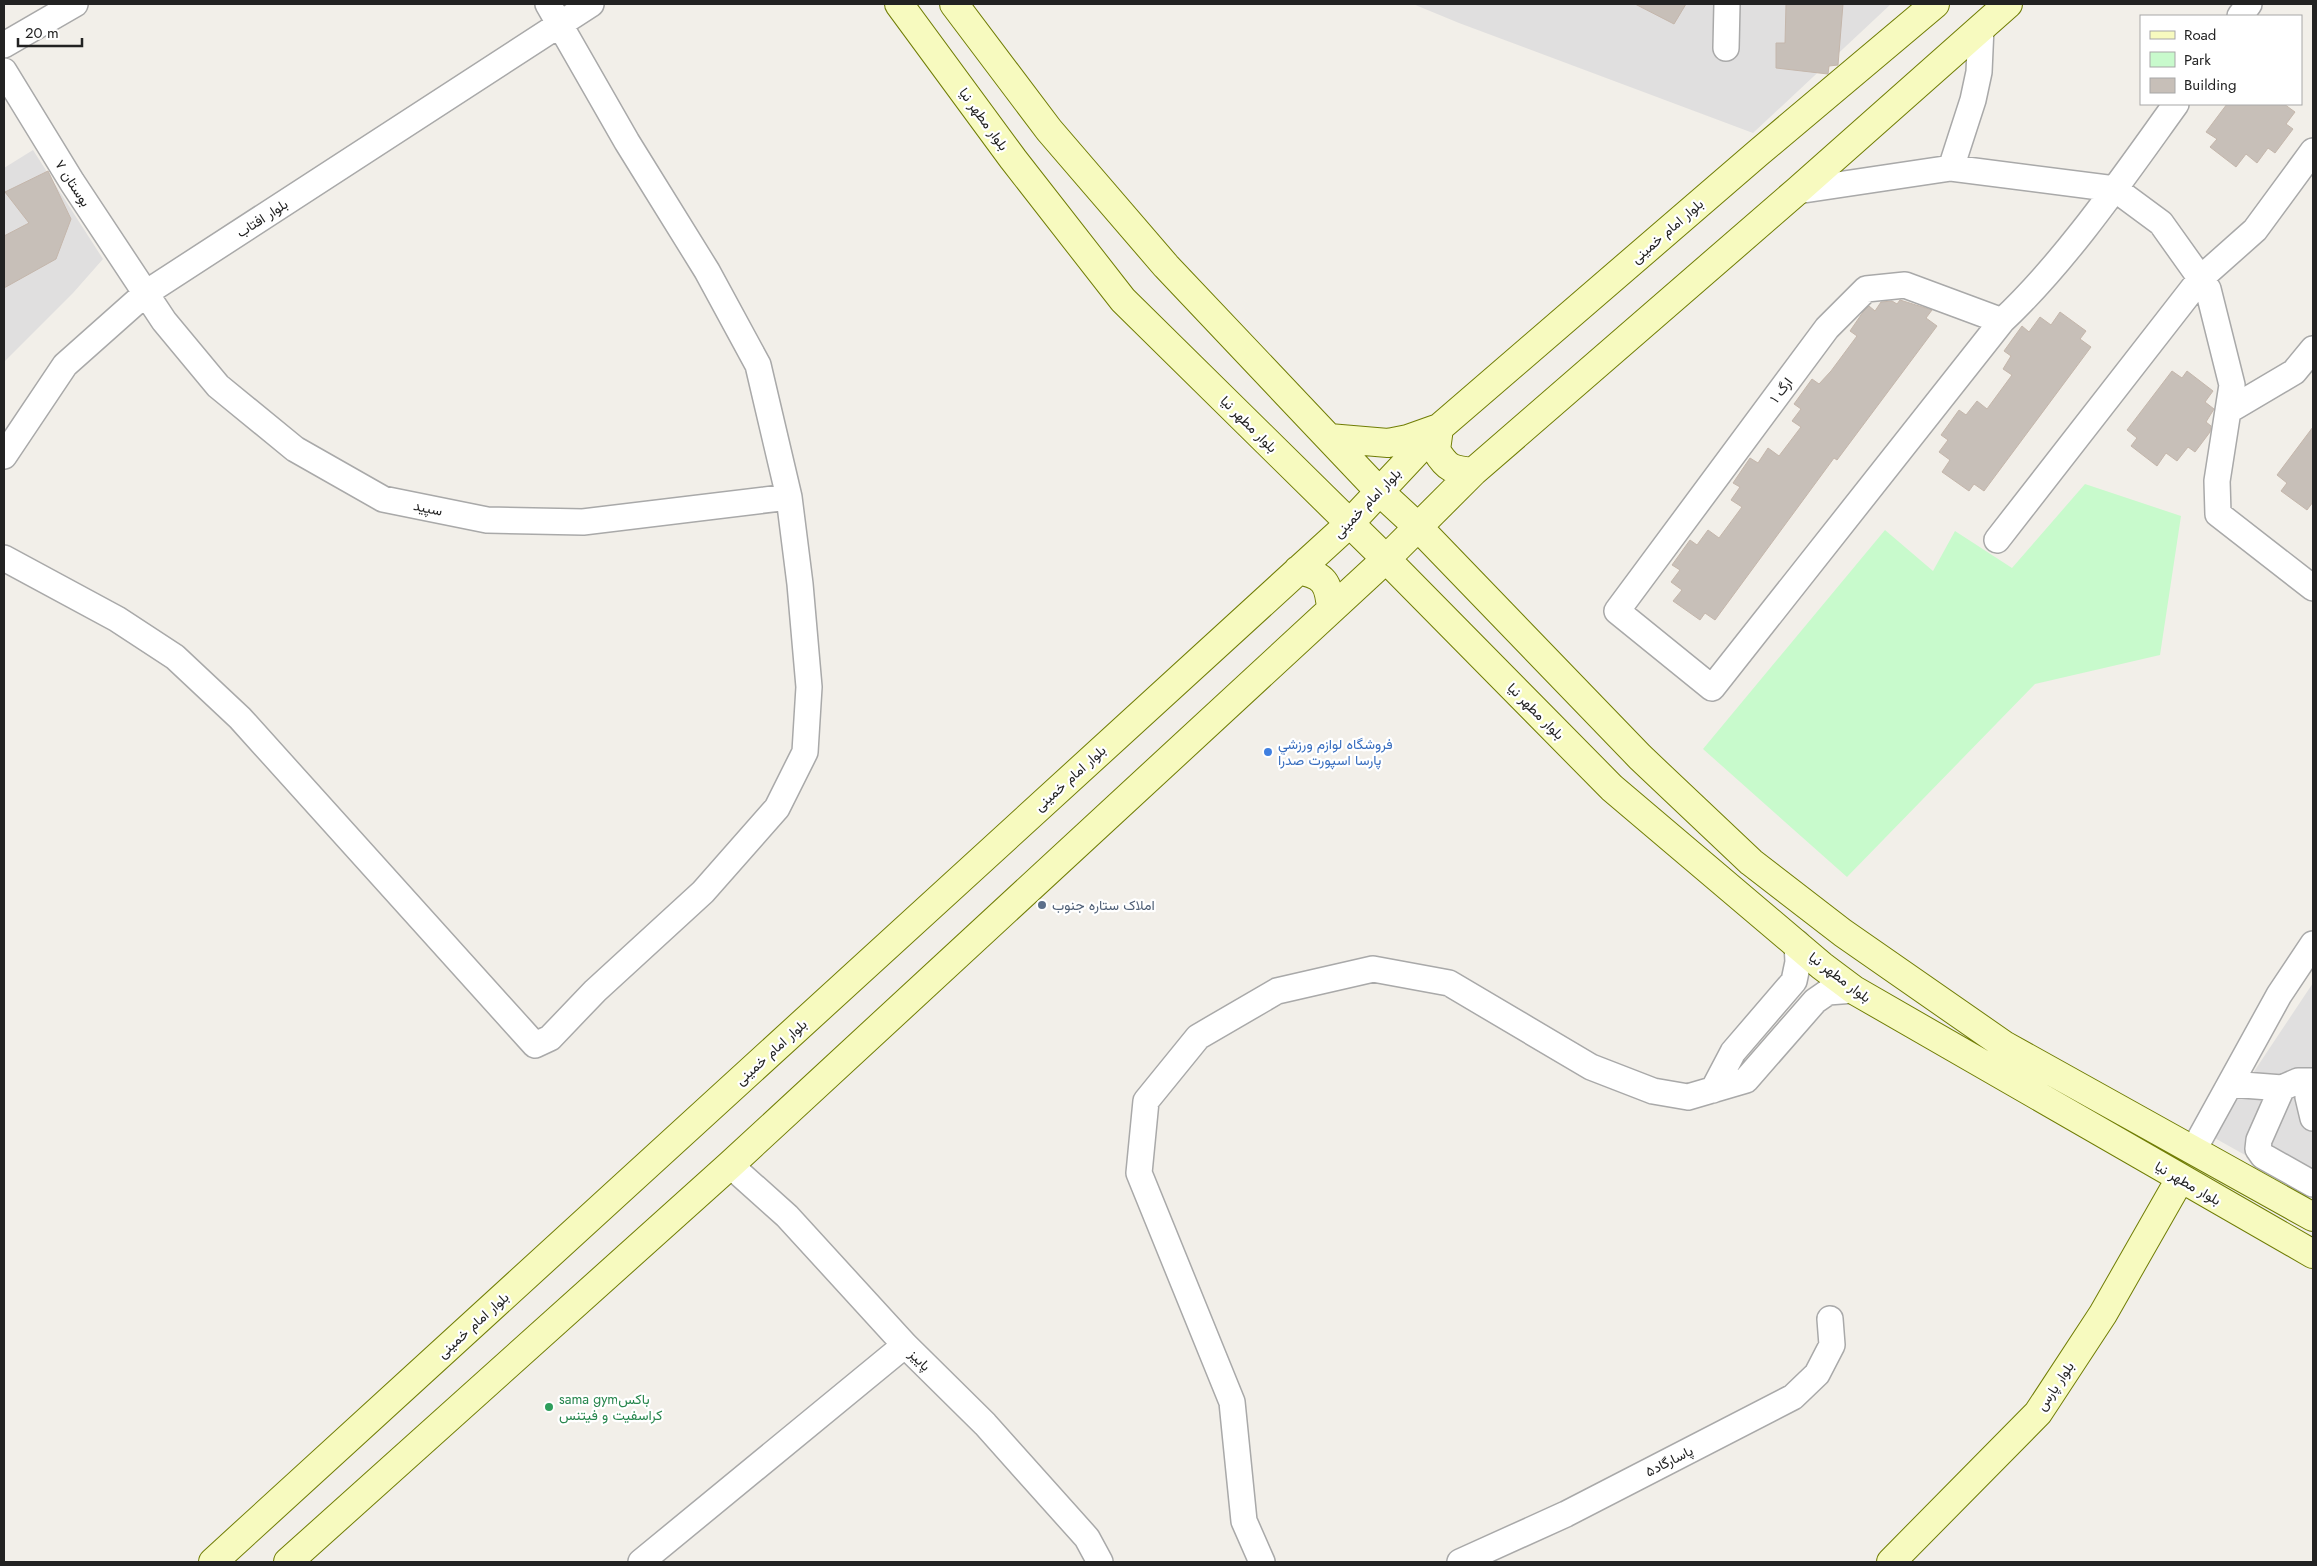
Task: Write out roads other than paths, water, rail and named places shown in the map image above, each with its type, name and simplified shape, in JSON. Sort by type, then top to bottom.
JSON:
[{"type":"main road","name":"بلوار مطهر نیا","points":[[899,4],[1013,159],[1123,300],[1386,559],[1612,788],[1822,966],[1854,990],[2313,1254]]},
{"type":"main road","points":[[954,4],[1055,138],[1166,266],[1379,491],[1418,528],[1647,764],[1751,862],[1843,933],[2004,1045],[2313,1217]]},
{"type":"main road","name":"بلوار امام خمینی","points":[[213,1562],[1349,524],[1440,428],[1758,153],[1935,4]]},
{"type":"main road","points":[[288,1562],[730,1165],[1386,559],[1473,472],[1797,191],[2008,4]]},
{"type":"main road","points":[[1329,438],[1388,443],[1408,439],[1440,428],[1436,450],[1442,461],[1453,470],[1473,472]]},
{"type":"main road","points":[[1298,570],[1314,573],[1324,580],[1330,594],[1331,610]]},
{"type":"main road","points":[[1822,966],[1843,933]]},
{"type":"main road","name":"بلوار پارس","points":[[1891,1562],[2038,1413],[2103,1314],[2180,1179]]},
{"type":"street","points":[[4,45],[75,4]]},
{"type":"street","name":"بلوار افتاب","points":[[4,456],[65,364],[146,294],[554,14],[591,4]]},
{"type":"street","points":[[1726,4],[1726,48]]},
{"type":"street","points":[[2241,15],[2249,4]]},
{"type":"street","points":[[4,558],[117,619],[175,656],[240,718],[535,1045],[550,1038],[595,991],[703,892],[777,808],[805,752],[808,687],[800,584],[789,497],[758,365],[707,271],[627,142],[554,14]]},
{"type":"street","points":[[1951,168],[1973,100],[1979,72],[1981,27]]},
{"type":"street","name":"بوستان ۷","points":[[4,71],[72,182],[146,294]]},
{"type":"street","points":[[2002,321],[2026,298],[2115,189],[2175,105]]},
{"type":"street","points":[[1997,540],[2201,278],[2255,230],[2313,151]]},
{"type":"street","points":[[1797,191],[1951,168],[2115,189],[2161,223],[2208,289],[2232,385],[2217,481],[2218,514],[2313,588]]},
{"type":"street","name":"ارگ ۱","points":[[1905,285],[2002,321],[1712,688],[1617,611],[1827,328],[1866,289],[1905,285]]},
{"type":"street","name":"سپید","points":[[146,294],[164,321],[218,386],[296,449],[384,499],[487,520],[583,522],[789,497]]},
{"type":"street","points":[[2228,412],[2294,372],[2313,349]]},
{"type":"street","points":[[1713,1090],[1733,1052],[1794,981],[1798,962],[1797,943]]},
{"type":"street","points":[[2193,1151],[2279,995],[2313,944]]},
{"type":"street","points":[[1262,1562],[1244,1521],[1232,1402],[1139,1173],[1146,1101],[1198,1037],[1277,991],[1373,969],[1449,983],[1590,1067],[1653,1091],[1688,1097],[1746,1080],[1815,1000],[1828,992],[1854,990]]},
{"type":"street","points":[[2230,1084],[2282,1088],[2298,1082],[2312,1099]]},
{"type":"street","points":[[2282,1088],[2259,1140],[2258,1149],[2263,1156],[2313,1184]]},
{"type":"street","name":"پاییز","points":[[730,1165],[787,1216],[905,1345],[985,1424],[1087,1538],[1100,1562]]},
{"type":"street","name":"پاسارگاد۵","points":[[1460,1562],[1566,1514],[1793,1398],[1817,1374],[1832,1345],[1830,1319]]},
{"type":"street","points":[[641,1562],[905,1345]]},
{"type":"place","name":"فروشگاه لوازم ورزشي پارسا اسپورت صدرا","points":[[1268,752]]},
{"type":"place","name":"املاک ستاره جنوب","points":[[1042,905]]},
{"type":"place","name":"sama gymباکس کراسفیت و فیتنس","points":[[549,1407]]}]
